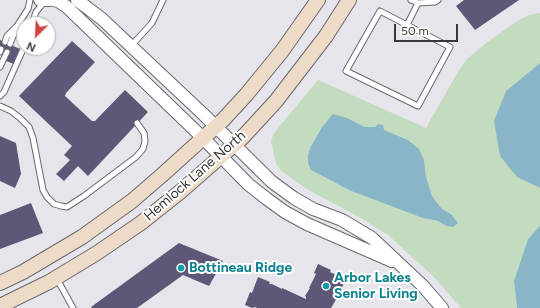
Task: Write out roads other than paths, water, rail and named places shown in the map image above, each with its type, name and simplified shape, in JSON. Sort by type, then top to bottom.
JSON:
[{"type":"main road","name":"Hemlock Lane North","points":[[0,283],[40,262],[100,224],[144,191],[236,106],[265,73],[318,0]]},
{"type":"main road","name":"Hemlock Lane North","points":[[0,306],[56,278],[136,227],[222,156],[264,114],[290,84],[326,36],[349,0]]},
{"type":"street","points":[[47,0],[58,1],[67,7],[222,156],[248,184],[285,212],[307,224],[398,264]]},
{"type":"street","points":[[76,0],[102,19],[272,182],[294,198],[313,209],[342,220],[372,238],[423,286],[442,308]]},
{"type":"lane","points":[[24,16],[28,9],[30,0]]},
{"type":"lane","points":[[35,16],[36,12],[47,0]]},
{"type":"lane","points":[[130,46],[152,23],[163,0]]},
{"type":"lane","points":[[411,0],[418,4],[435,2],[438,0]]},
{"type":"lane","points":[[407,25],[418,4]]},
{"type":"lane","points":[[380,11],[407,25],[450,47],[418,106],[346,71],[380,11]]},
{"type":"lane","points":[[5,42],[7,36],[16,28]]},
{"type":"lane","points":[[10,44],[16,30]]},
{"type":"lane","points":[[0,67],[3,51]]},
{"type":"lane","points":[[0,96],[4,92],[20,56]]},
{"type":"lane","points":[[0,106],[20,118],[29,127],[33,138],[43,190],[54,204],[67,207],[136,157],[143,149],[145,142],[144,133],[138,123]]},
{"type":"lane","points":[[56,278],[73,308]]},
{"type":"water","points":[[540,63],[540,188],[517,177],[500,156],[494,121],[506,91]]},
{"type":"water","points":[[333,114],[347,118],[365,127],[375,127],[378,124],[383,125],[384,130],[408,140],[419,149],[424,160],[426,177],[432,196],[442,209],[451,214],[458,223],[453,227],[446,226],[438,221],[423,218],[351,191],[311,170],[308,163],[308,155],[311,146],[322,127]]},
{"type":"water","points":[[540,226],[540,308],[517,308],[514,281],[528,239]]},
{"type":"place","name":"Bottineau Ridge","points":[[181,268]]},
{"type":"place","name":"Arbor Lakes Senior Living","points":[[326,286]]}]
